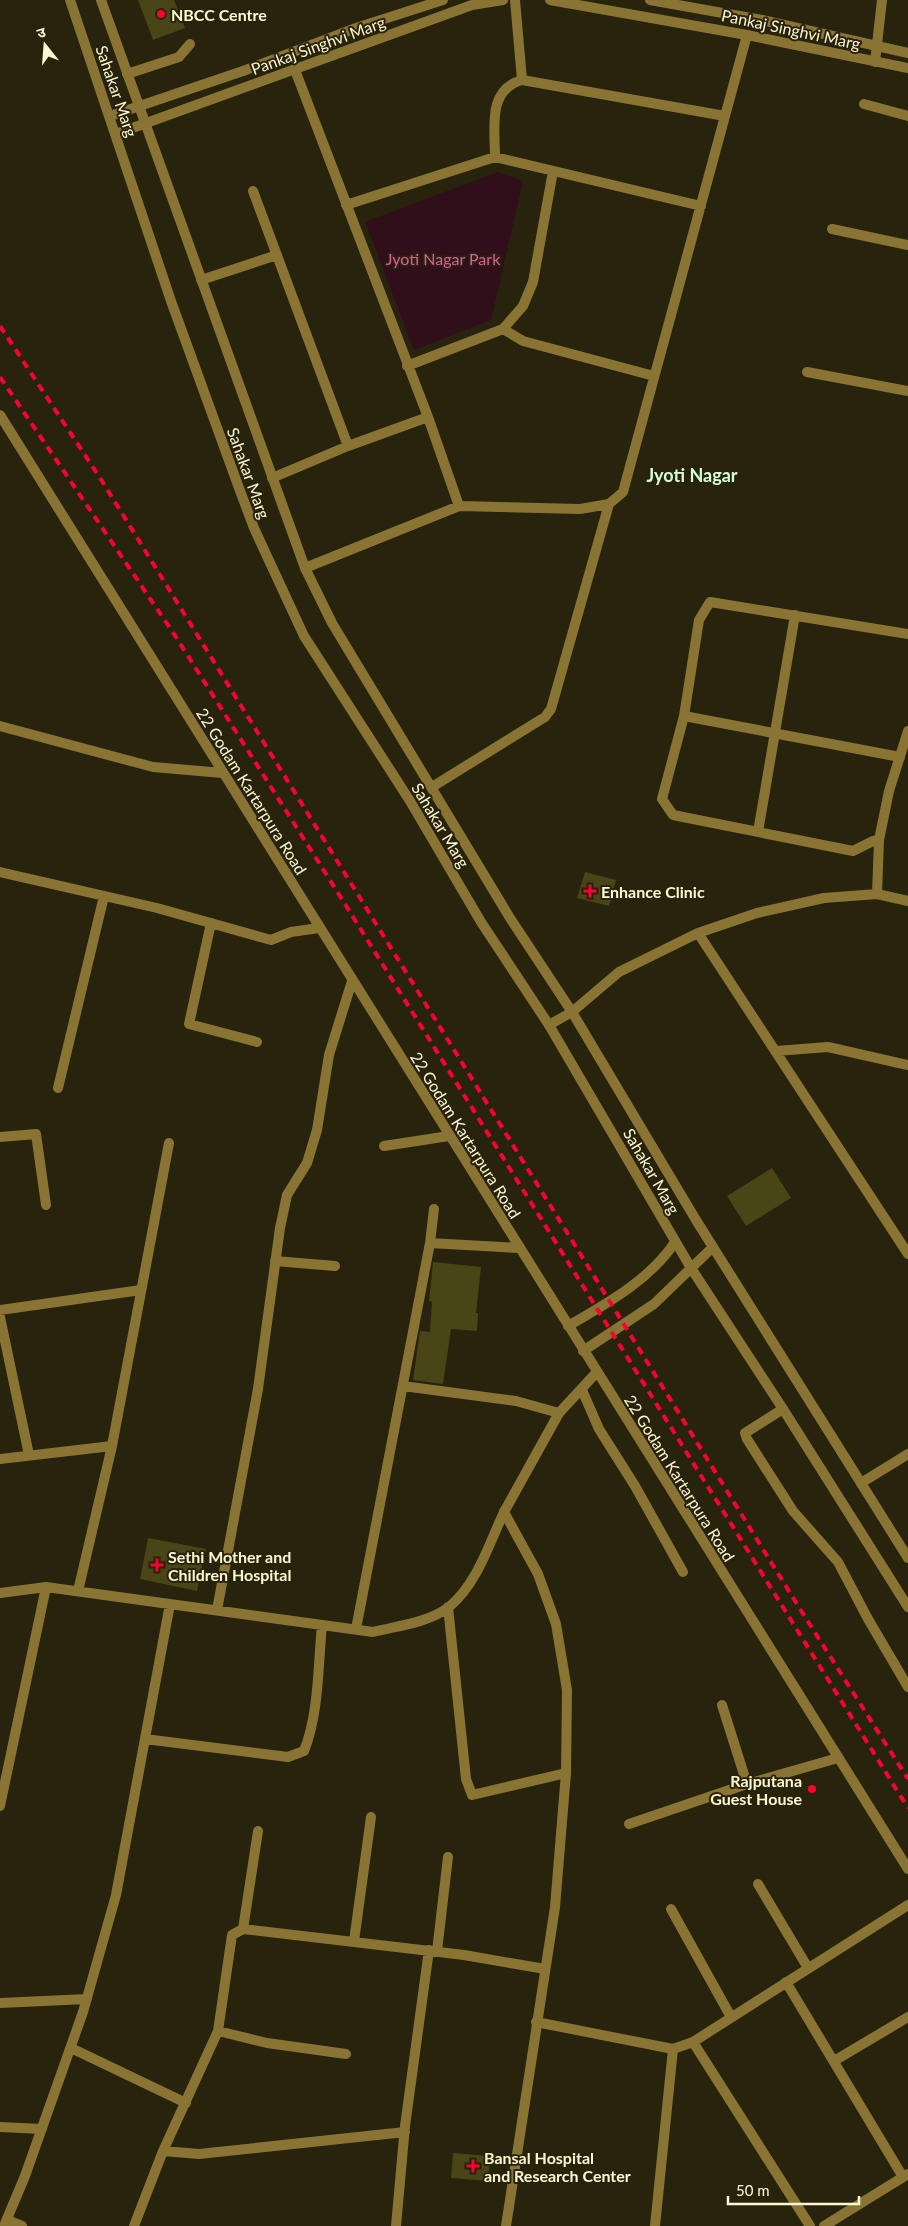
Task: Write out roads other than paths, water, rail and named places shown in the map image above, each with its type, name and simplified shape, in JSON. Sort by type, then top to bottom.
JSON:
[{"type":"street","name":"Sahakar Marg","points":[[70,0],[170,301],[254,528],[304,636],[410,801],[481,922],[549,1025],[691,1268],[908,1607]]},
{"type":"street","name":"Sahakar Marg","points":[[101,0],[305,568],[332,623],[510,918],[572,1012],[713,1247],[908,1558]]},
{"type":"street","name":"Pankaj Singhvi Marg","points":[[110,116],[285,55],[356,28],[443,0]]},
{"type":"street","name":"Pankaj Singhvi Marg","points":[[116,134],[295,70],[343,50],[472,6],[503,0]]},
{"type":"street","points":[[515,0],[522,80]]},
{"type":"street","name":"Pankaj Singhvi Marg","points":[[550,0],[747,35],[908,68]]},
{"type":"street","name":"Pankaj Singhvi Marg","points":[[650,0],[687,3],[908,53]]},
{"type":"street","points":[[875,62],[882,0]]},
{"type":"street","points":[[305,568],[459,506],[580,509],[609,504],[623,492],[747,35]]},
{"type":"street","points":[[127,74],[179,57],[190,44]]},
{"type":"street","points":[[285,55],[295,70],[428,417],[459,506]]},
{"type":"street","points":[[495,157],[495,107],[501,93],[511,83],[522,80],[725,116]]},
{"type":"street","points":[[864,104],[908,116]]},
{"type":"street","points":[[346,204],[495,157],[701,206]]},
{"type":"street","points":[[407,366],[503,329],[523,306],[533,282],[553,171]]},
{"type":"street","points":[[254,191],[348,446]]},
{"type":"street","points":[[832,229],[908,245]]},
{"type":"street","points":[[201,280],[277,255]]},
{"type":"street","points":[[503,329],[523,341],[654,376]]},
{"type":"street","points":[[807,372],[908,391]]},
{"type":"street","name":"22 Godam Kartarpura Road","points":[[0,415],[4,430],[223,773],[519,1248],[546,1288],[596,1373],[908,1869]]},
{"type":"street","points":[[272,478],[348,446],[428,417]]},
{"type":"street","points":[[432,787],[545,717],[552,709],[609,504]]},
{"type":"street","points":[[879,840],[853,851],[673,815],[662,799],[684,716],[700,620],[710,602],[908,634]]},
{"type":"street","points":[[758,832],[795,616]]},
{"type":"street","points":[[684,716],[900,757]]},
{"type":"street","points":[[0,726],[153,767],[223,773]]},
{"type":"street","points":[[877,894],[879,840],[889,791],[908,731]]},
{"type":"street","points":[[0,872],[104,896],[271,940],[291,932],[319,928]]},
{"type":"street","points":[[549,1025],[572,1012],[619,972],[698,933],[757,913],[824,898],[877,894],[908,901]]},
{"type":"street","points":[[58,1088],[104,896]]},
{"type":"street","points":[[211,923],[189,1024],[257,1042]]},
{"type":"street","points":[[698,933],[908,1254]]},
{"type":"street","points":[[218,1610],[258,1388],[275,1261],[287,1195],[307,1163],[318,1130],[329,1055],[352,981]]},
{"type":"street","points":[[776,1051],[828,1047],[908,1065]]},
{"type":"street","points":[[0,1137],[36,1134],[46,1205]]},
{"type":"street","points":[[384,1146],[449,1136]]},
{"type":"street","points":[[78,1591],[112,1446],[168,1143]]},
{"type":"street","points":[[356,1629],[430,1242],[434,1209]]},
{"type":"street","points":[[430,1242],[519,1248]]},
{"type":"street","points":[[568,1326],[597,1309],[650,1272],[664,1260],[676,1242]]},
{"type":"street","points":[[583,1351],[654,1304],[680,1281],[713,1247]]},
{"type":"street","points":[[275,1261],[335,1266]]},
{"type":"street","points":[[0,1310],[141,1290]]},
{"type":"street","points":[[0,1319],[29,1455]]},
{"type":"street","points":[[0,1593],[46,1587],[373,1632],[421,1620],[448,1607],[470,1583],[504,1512],[559,1413],[596,1373]]},
{"type":"street","points":[[403,1386],[516,1401],[559,1413]]},
{"type":"street","points":[[582,1390],[599,1429],[635,1486],[683,1572]]},
{"type":"street","points":[[783,1409],[745,1433],[747,1439],[793,1511],[838,1562],[868,1619],[908,1687]]},
{"type":"street","points":[[0,1459],[112,1446]]},
{"type":"street","points":[[861,1483],[908,1454]]},
{"type":"street","points":[[504,1512],[538,1574],[556,1624],[567,1690],[566,1773],[555,1907],[506,2226]]},
{"type":"street","points":[[0,1806],[46,1587]]},
{"type":"street","points":[[22,2226],[5,2223],[26,2176],[87,1999],[116,1894],[170,1604]]},
{"type":"street","points":[[448,1607],[466,1779],[472,1795],[566,1773]]},
{"type":"street","points":[[145,1739],[288,1757],[304,1751],[310,1736],[313,1717],[322,1625]]},
{"type":"street","points":[[722,1705],[747,1784]]},
{"type":"street","points":[[629,1824],[747,1784],[838,1758]]},
{"type":"street","points":[[354,1942],[372,1817]]},
{"type":"street","points":[[243,1928],[258,1831]]},
{"type":"street","points":[[396,2226],[405,2132],[448,1857]]},
{"type":"street","points":[[758,1884],[808,1968]]},
{"type":"street","points":[[536,2022],[673,2049],[693,2042],[908,1905]]},
{"type":"street","points":[[670,1909],[731,2018]]},
{"type":"street","points":[[134,2226],[163,2151],[218,2031],[232,1935],[243,1928],[433,1951],[545,1969]]},
{"type":"street","points":[[786,1982],[905,2175],[824,2226]]},
{"type":"street","points":[[0,2003],[87,1999]]},
{"type":"street","points":[[834,2061],[908,2017]]},
{"type":"street","points":[[218,2031],[267,2043],[346,2054]]},
{"type":"street","points":[[693,2042],[810,2226]]},
{"type":"street","points":[[70,2048],[186,2103]]},
{"type":"street","points":[[655,2226],[673,2049]]},
{"type":"street","points":[[0,2127],[42,2129]]},
{"type":"street","points":[[163,2151],[199,2154],[405,2132]]},
{"type":"railway","points":[[0,326],[102,481],[800,1609],[908,1779]]},
{"type":"railway","points":[[0,377],[174,634],[340,896],[908,1808]]},
{"type":"place","name":"NBCC Centre","points":[[161,14]]},
{"type":"place","name":"Enhance Clinic","points":[[590,891]]},
{"type":"place","name":"Sethi Mother and Children Hospital","points":[[157,1565]]},
{"type":"place","name":"Rajputana Guest House","points":[[812,1789]]},
{"type":"place","name":"Bansal Hospital and Research Center","points":[[473,2166]]},
{"type":"district","name":"Jyoti Nagar","points":[[692,475]]},
{"type":"park label","name":"Jyoti Nagar Park","points":[[443,258]]}]
